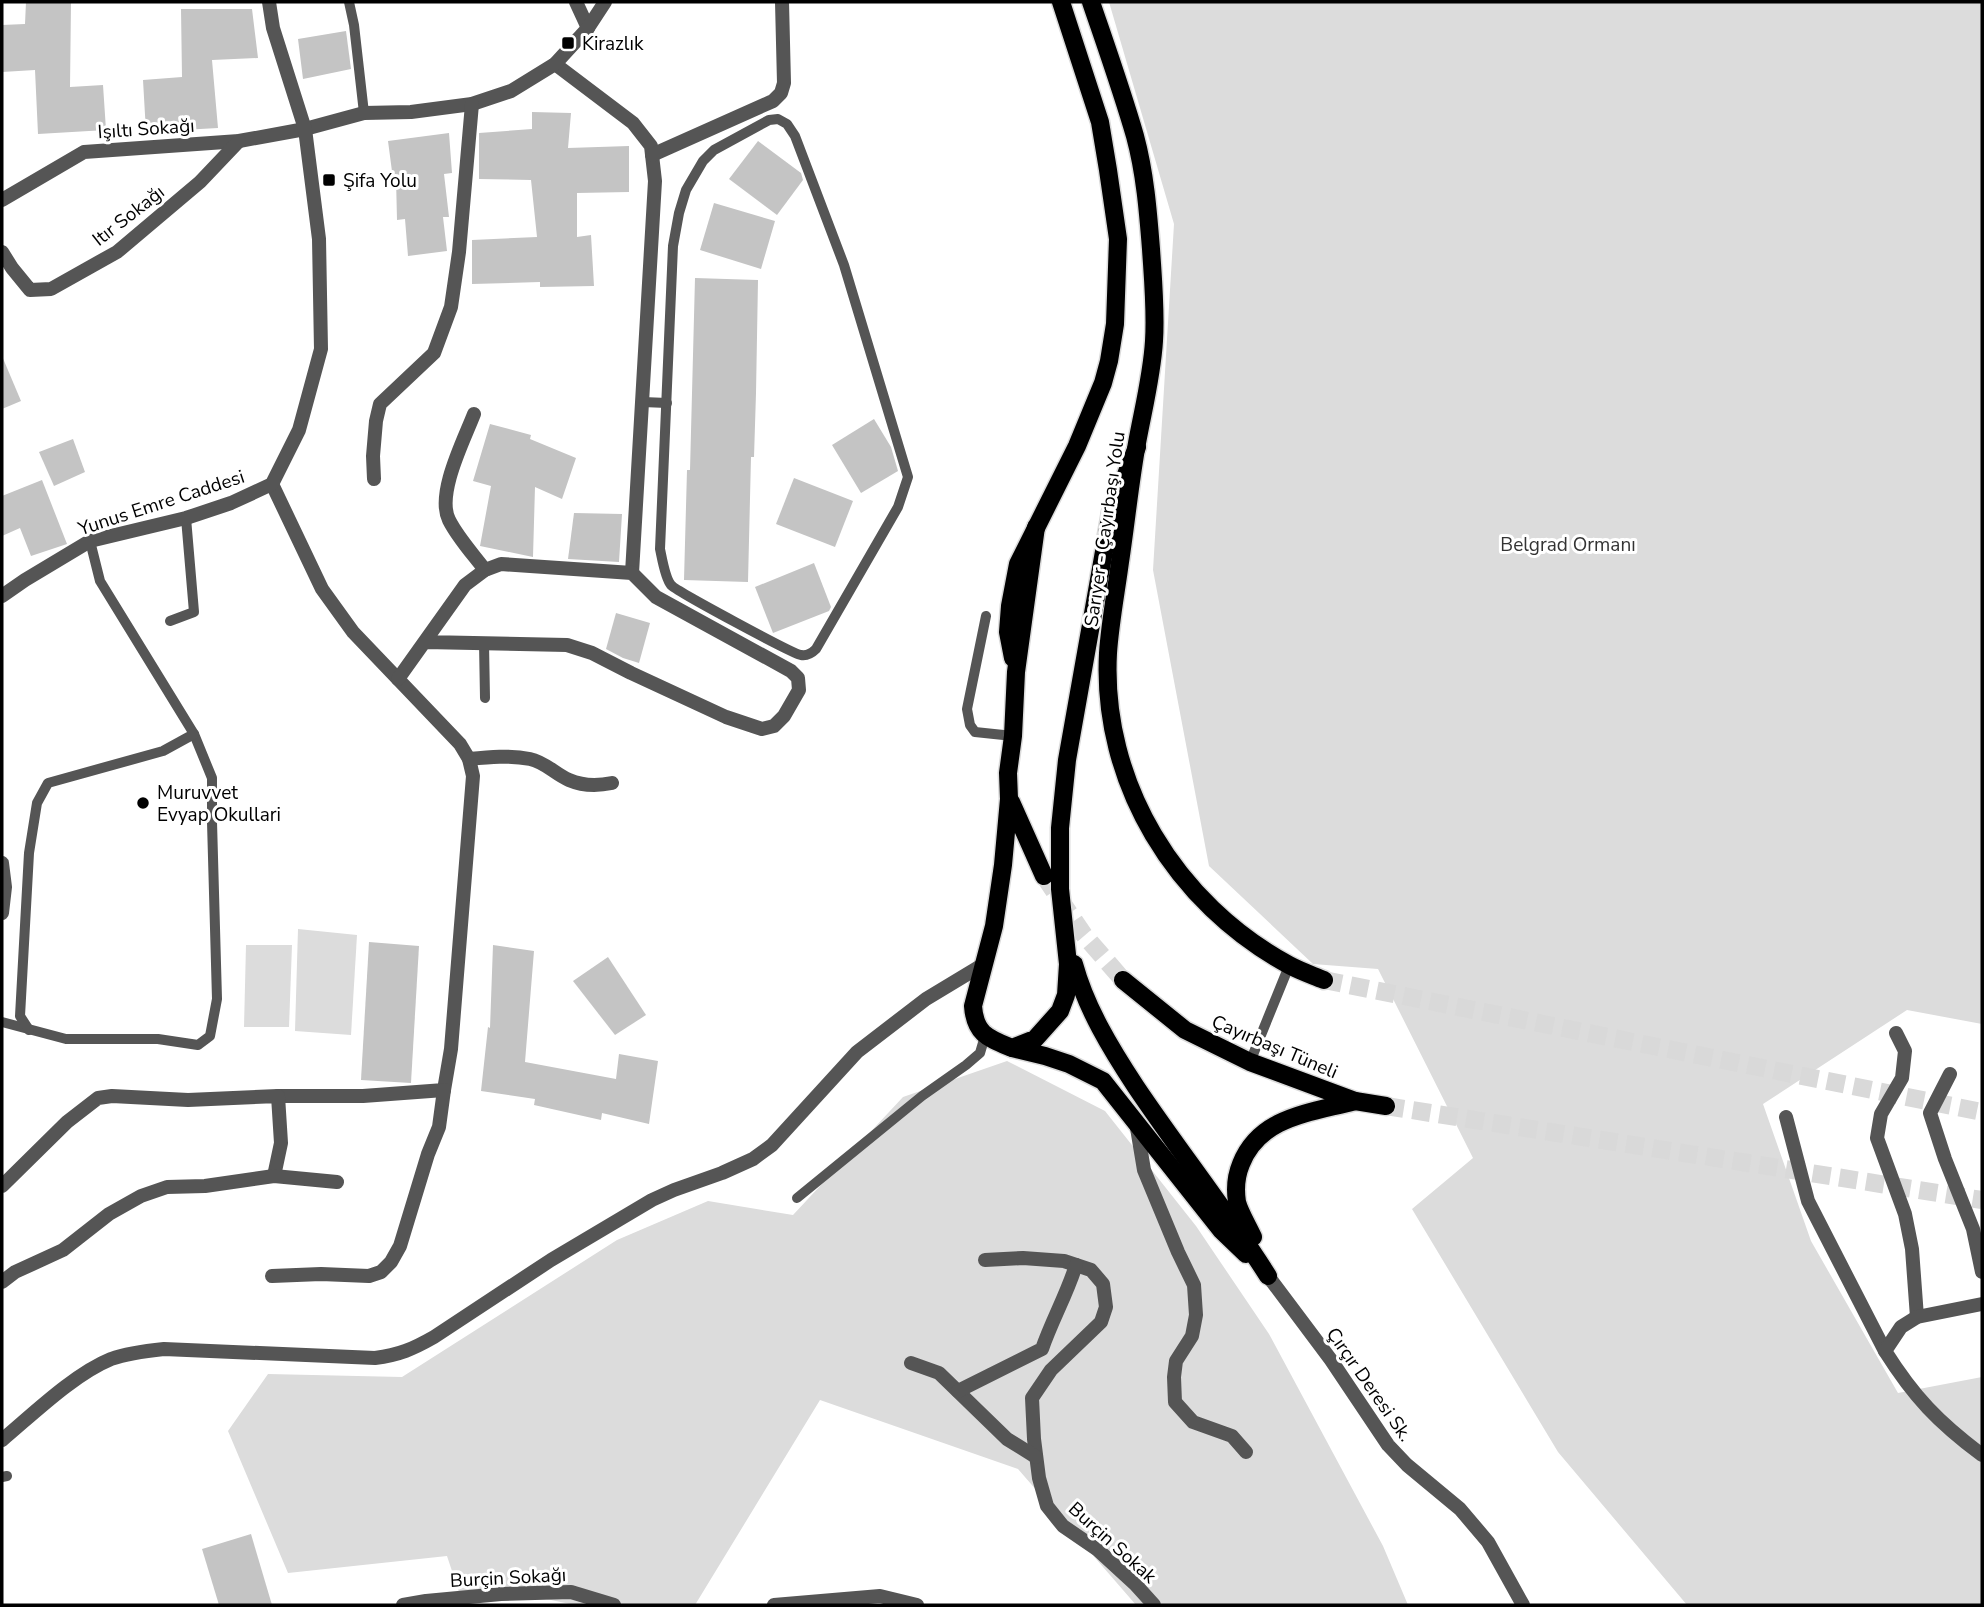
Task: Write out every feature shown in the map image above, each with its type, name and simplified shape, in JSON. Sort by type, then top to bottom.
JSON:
[{"type":"main road","points":[[1062,2],[1100,121],[1110,180],[1118,239],[1115,324],[1103,383],[1077,446],[1036,527],[1016,672],[1003,865],[996,914],[973,1006],[974,1018],[980,1032],[985,1036],[1012,1048],[1069,1064],[1103,1080],[1221,1230],[1268,1276]]},
{"type":"main road","name":"Sarıyer - Çayırbaşı Yolu","points":[[1091,2],[1135,138],[1147,201],[1154,302],[1154,343],[1108,653],[1108,698],[1116,741],[1144,818],[1165,856],[1191,888],[1245,937],[1289,966],[1324,980]]},
{"type":"main road","points":[[1012,1048],[1035,1040],[1060,1011],[1066,995],[1068,964],[1060,889],[1060,828],[1067,760],[1111,512],[1137,447]]},
{"type":"main road","points":[[1009,799],[1044,876]]},
{"type":"main road","points":[[1063,923],[1077,974],[1089,1004],[1119,1062],[1268,1276]]},
{"type":"main road","name":"Çayırbaşı Tüneli","points":[[1123,980],[1185,1030],[1250,1062],[1355,1101],[1386,1106]]},
{"type":"main road","points":[[1268,1276],[1237,1203],[1237,1174],[1245,1153],[1261,1133],[1278,1122],[1355,1101]]},
{"type":"street","name":"Yunus Emre Caddesi","points":[[2,596],[90,541],[186,518],[231,503],[272,484],[299,430],[321,349],[319,239],[305,129],[273,27],[268,2]]},
{"type":"street","points":[[576,2],[588,28]]},
{"type":"street","name":"Işıltı Sokağı","points":[[2,200],[84,152],[239,141],[305,129],[364,113],[411,112],[471,104],[511,91],[555,64],[588,28],[605,2]]},
{"type":"street","points":[[652,155],[773,101],[781,93],[784,83],[782,2]]},
{"type":"street","points":[[555,64],[632,123],[651,146],[655,181],[632,573]]},
{"type":"street","points":[[374,480],[373,456],[380,404],[434,353],[451,307],[459,251],[471,104]]},
{"type":"street","name":"Itır Sokağı","points":[[2,252],[30,290],[51,289],[117,252],[200,182],[239,141]]},
{"type":"street","points":[[474,414],[448,479],[447,518],[485,570]]},
{"type":"street","points":[[272,484],[321,589],[353,632],[460,744],[469,759],[473,776],[451,1049],[439,1128],[425,1163],[400,1246],[391,1262],[381,1272],[369,1276],[272,1276]]},
{"type":"street","points":[[398,680],[465,585],[485,570],[501,564],[632,573],[656,597],[791,671],[798,678],[799,690],[784,716],[774,726],[762,729],[726,717],[592,653],[567,645],[425,642]]},
{"type":"street","points":[[469,759],[506,756],[532,759],[569,780],[597,786],[612,783]]},
{"type":"street","points":[[2,863],[5,887],[2,913]]},
{"type":"street","points":[[2,1440],[90,1370],[135,1352],[164,1349],[375,1358],[397,1355],[415,1348],[551,1260],[652,1200],[753,1159],[772,1145],[856,1052],[926,999],[984,964]]},
{"type":"street","points":[[1896,1033],[1905,1051],[1902,1078],[1881,1114],[1877,1138],[1905,1214],[1912,1249],[1917,1317]]},
{"type":"street","points":[[1950,1074],[1930,1113],[1973,1229],[1982,1272]]},
{"type":"street","points":[[2,1186],[68,1122],[99,1098],[112,1096],[188,1100],[363,1096],[444,1090]]},
{"type":"street","points":[[274,1176],[281,1143],[278,1096]]},
{"type":"street","points":[[1786,1117],[1808,1201],[1885,1350],[1904,1381],[1929,1411],[1982,1455]]},
{"type":"street","points":[[1136,1121],[1143,1170],[1194,1285],[1196,1315],[1192,1336],[1176,1361],[1175,1402],[1193,1422],[1232,1436],[1247,1452]]},
{"type":"street","points":[[2,1282],[15,1272],[63,1250],[108,1214],[141,1196],[167,1187],[205,1186],[274,1176],[337,1182]]},
{"type":"street","name":"Burçin Sokak","points":[[985,1260],[1023,1258],[1064,1261],[1091,1270],[1103,1284],[1106,1307],[1101,1322],[1051,1370],[1032,1398],[1039,1478],[1047,1506],[1063,1526],[1098,1550],[1154,1605]]},
{"type":"street","points":[[958,1391],[1042,1349],[1069,1288],[1076,1265]]},
{"type":"street","name":"Çırçır Deresi Sk.","points":[[1268,1276],[1331,1360],[1388,1445],[1407,1465],[1460,1509],[1488,1542],[1522,1605]]},
{"type":"street","points":[[1885,1350],[1901,1327],[1917,1317],[1982,1304]]},
{"type":"street","points":[[911,1363],[939,1373],[1007,1439],[1036,1457]]},
{"type":"street","name":"Burçin Sokağı","points":[[403,1605],[501,1594],[571,1592],[614,1605]]},
{"type":"street","points":[[774,1605],[880,1596],[917,1605]]},
{"type":"lane","points":[[349,2],[364,113]]},
{"type":"lane","points":[[778,119],[787,124],[795,136],[844,265],[908,477],[898,507],[816,649],[810,654],[801,655],[780,647],[672,586],[660,549],[667,403],[673,246],[686,190],[703,161],[713,150],[778,119]]},
{"type":"lane","points":[[643,402],[667,403]]},
{"type":"lane","points":[[170,621],[194,612],[186,518]]},
{"type":"lane","points":[[2,1022],[66,1039],[158,1039],[198,1045],[210,1036],[217,999],[212,778],[194,734],[100,581],[90,541]]},
{"type":"lane","points":[[986,615],[967,709],[970,725],[975,732],[1013,736]]},
{"type":"lane","points":[[484,643],[485,698]]},
{"type":"lane","points":[[29,1030],[20,1016],[29,853],[37,803],[48,783],[163,751],[194,734]]},
{"type":"lane","points":[[1250,1062],[1289,966]]},
{"type":"lane","points":[[797,1198],[922,1096],[980,1053],[985,1036]]},
{"type":"green space","name":"Belgrad Ormanı","points":[[1109,2],[1982,2],[1982,1024],[1907,1010],[1763,1104],[1811,1241],[1898,1393],[1982,1377],[1982,1605],[1687,1605],[1558,1452],[1412,1209],[1473,1158],[1378,969],[1313,964],[1209,866],[1153,570],[1174,224]]},
{"type":"green space","points":[[298,929],[357,935],[351,1035],[295,1031]]},
{"type":"green space","points":[[246,945],[292,945],[289,1027],[244,1027]]},
{"type":"green space","points":[[1007,1061],[1105,1111],[1196,1226],[1269,1334],[1383,1546],[1408,1605],[1136,1605],[1018,1469],[820,1400],[695,1605],[575,1605],[513,1592],[460,1595],[447,1556],[288,1573],[228,1431],[268,1374],[402,1377],[617,1240],[708,1201],[793,1215],[903,1097]]},
{"type":"building","points":[[26,2],[71,2],[70,87],[103,85],[106,130],[38,134],[35,70],[2,72],[2,25],[25,24]]},
{"type":"building","points":[[181,9],[252,9],[258,58],[212,60],[218,128],[146,132],[143,80],[182,77]]},
{"type":"building","points":[[346,31],[351,69],[303,79],[298,39]]},
{"type":"building","points":[[532,112],[571,113],[568,148],[629,146],[629,192],[577,193],[577,237],[591,235],[594,286],[540,287],[540,282],[472,284],[472,240],[537,237],[531,180],[479,179],[479,133],[532,129]]},
{"type":"building","points":[[449,133],[452,173],[444,174],[449,217],[443,217],[447,251],[408,256],[405,219],[397,220],[396,178],[393,179],[388,141]]},
{"type":"building","points":[[758,141],[801,173],[803,180],[777,215],[729,179]]},
{"type":"building","points":[[714,203],[775,221],[761,269],[700,250]]},
{"type":"building","points":[[695,278],[758,280],[748,582],[684,580]]},
{"type":"building","points":[[2,356],[21,401],[2,409]]},
{"type":"building","points":[[874,419],[891,447],[898,471],[861,493],[832,445]]},
{"type":"building","points":[[490,424],[531,435],[530,439],[576,458],[562,499],[535,487],[533,557],[480,546],[491,486],[473,481]]},
{"type":"building","points":[[73,439],[85,472],[54,486],[39,452]]},
{"type":"building","points":[[794,478],[853,501],[835,547],[776,524]]},
{"type":"building","points":[[42,480],[67,544],[31,556],[20,528],[2,536],[2,496]]},
{"type":"building","points":[[574,513],[622,514],[619,562],[568,559]]},
{"type":"building","points":[[814,563],[831,607],[829,611],[773,633],[755,587]]},
{"type":"building","points":[[616,613],[650,623],[639,663],[606,649]]},
{"type":"building","points":[[369,942],[419,946],[411,1083],[361,1080]]},
{"type":"building","points":[[493,945],[534,951],[525,1062],[616,1079],[619,1054],[658,1061],[649,1124],[602,1113],[601,1120],[534,1105],[535,1099],[481,1091],[488,1027],[490,1028]]},
{"type":"building","points":[[608,957],[646,1015],[615,1035],[573,981]]},
{"type":"building","points":[[251,1534],[272,1605],[219,1605],[202,1549]]},
{"type":"tunnel","points":[[1044,876],[1084,935],[1123,980]]},
{"type":"tunnel","points":[[1324,980],[1982,1112]]},
{"type":"tunnel","points":[[1386,1106],[1982,1200]]},
{"type":"place","name":"Kirazlık","points":[[568,43]]},
{"type":"place","name":"Şifa Yolu","points":[[329,180]]},
{"type":"place","name":"Muruvvet Evyap Okullari","points":[[143,803]]}]
